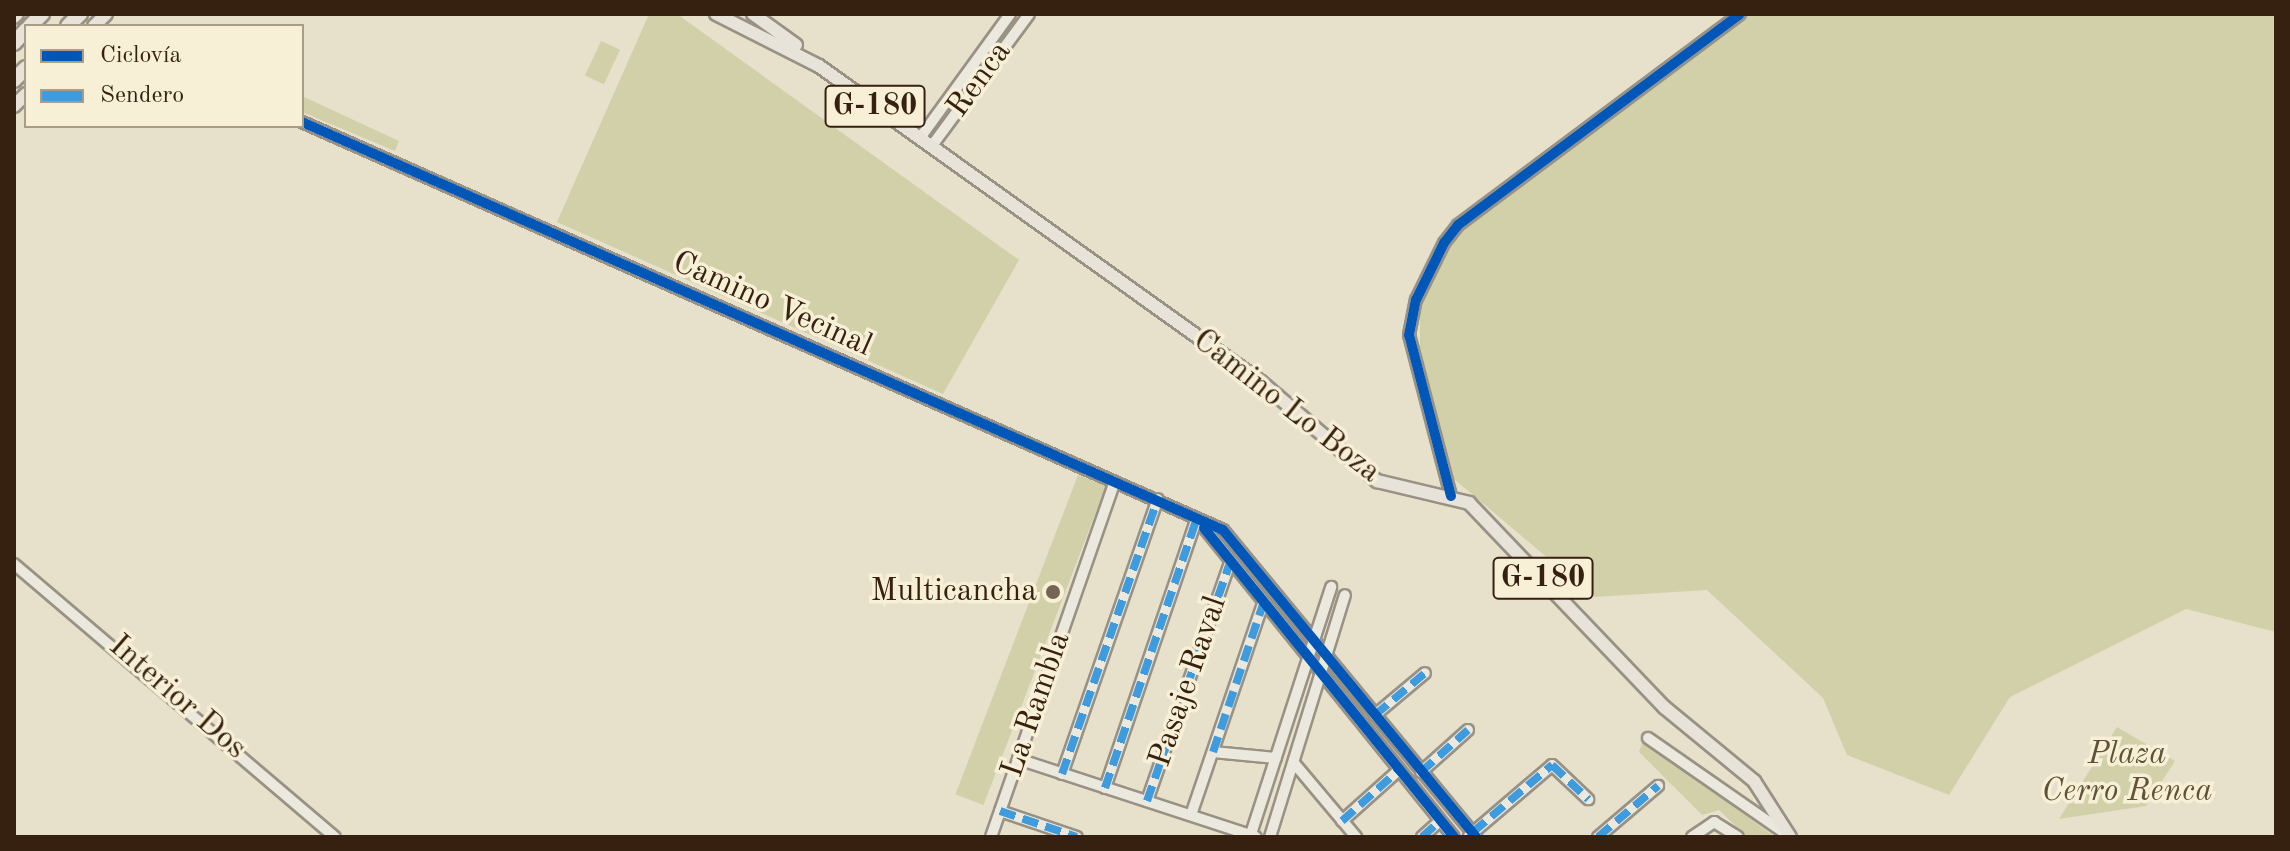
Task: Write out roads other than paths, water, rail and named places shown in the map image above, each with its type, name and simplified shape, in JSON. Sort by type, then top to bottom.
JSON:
[{"type":"main road","name":"Camino Lo Boza","points":[[716,14],[819,66]]},
{"type":"main road","name":"Camino Lo Boza","points":[[753,14],[819,66],[1278,395],[1377,481],[1404,493],[1451,496],[1475,508],[1664,707],[1754,781],[1788,836]]},
{"type":"street","name":"Renca","points":[[926,142],[1010,14]]},
{"type":"street","name":"Renca","points":[[926,142],[1029,14]]},
{"type":"street","points":[[1451,496],[1409,335],[1416,300],[1444,243],[1458,225],[1740,14]]},
{"type":"street","points":[[976,62],[987,70]]},
{"type":"street","name":"Camino Vecinal","points":[[304,123],[1223,530],[1314,639]]},
{"type":"street","name":"La Rambla","points":[[991,837],[1114,483]]},
{"type":"street","points":[[1062,774],[1158,499]]},
{"type":"street","points":[[1197,518],[1307,659],[1454,837]]},
{"type":"street","points":[[1105,788],[1197,518]]},
{"type":"street","name":"Pasaje Raval","points":[[1147,801],[1230,562]]},
{"type":"street","name":"Interior Dos","points":[[14,564],[335,837]]},
{"type":"street","points":[[1018,759],[1253,836],[1331,587]]},
{"type":"street","points":[[1270,837],[1345,595]]},
{"type":"street","points":[[1191,815],[1263,604]]},
{"type":"street","points":[[1314,639],[1472,835],[1552,765],[1588,799]]},
{"type":"street","points":[[1375,715],[1425,673]]},
{"type":"street","points":[[1421,772],[1468,730]]},
{"type":"street","name":"Camino Lo Boza","points":[[1648,738],[1788,836]]},
{"type":"street","points":[[1213,752],[1276,758]]},
{"type":"street","points":[[1294,763],[1356,837]]},
{"type":"street","points":[[1342,821],[1399,770]]},
{"type":"street","points":[[1598,837],[1658,786]]},
{"type":"street","points":[[1000,811],[1077,837]]},
{"type":"street","points":[[1422,837],[1440,821]]},
{"type":"street","points":[[1692,837],[1714,822],[1738,837]]},
{"type":"place","name":"Multicancha","points":[[1053,592]]},
{"type":"park label","name":"Plaza Cerro Renca","points":[[2127,774]]}]
